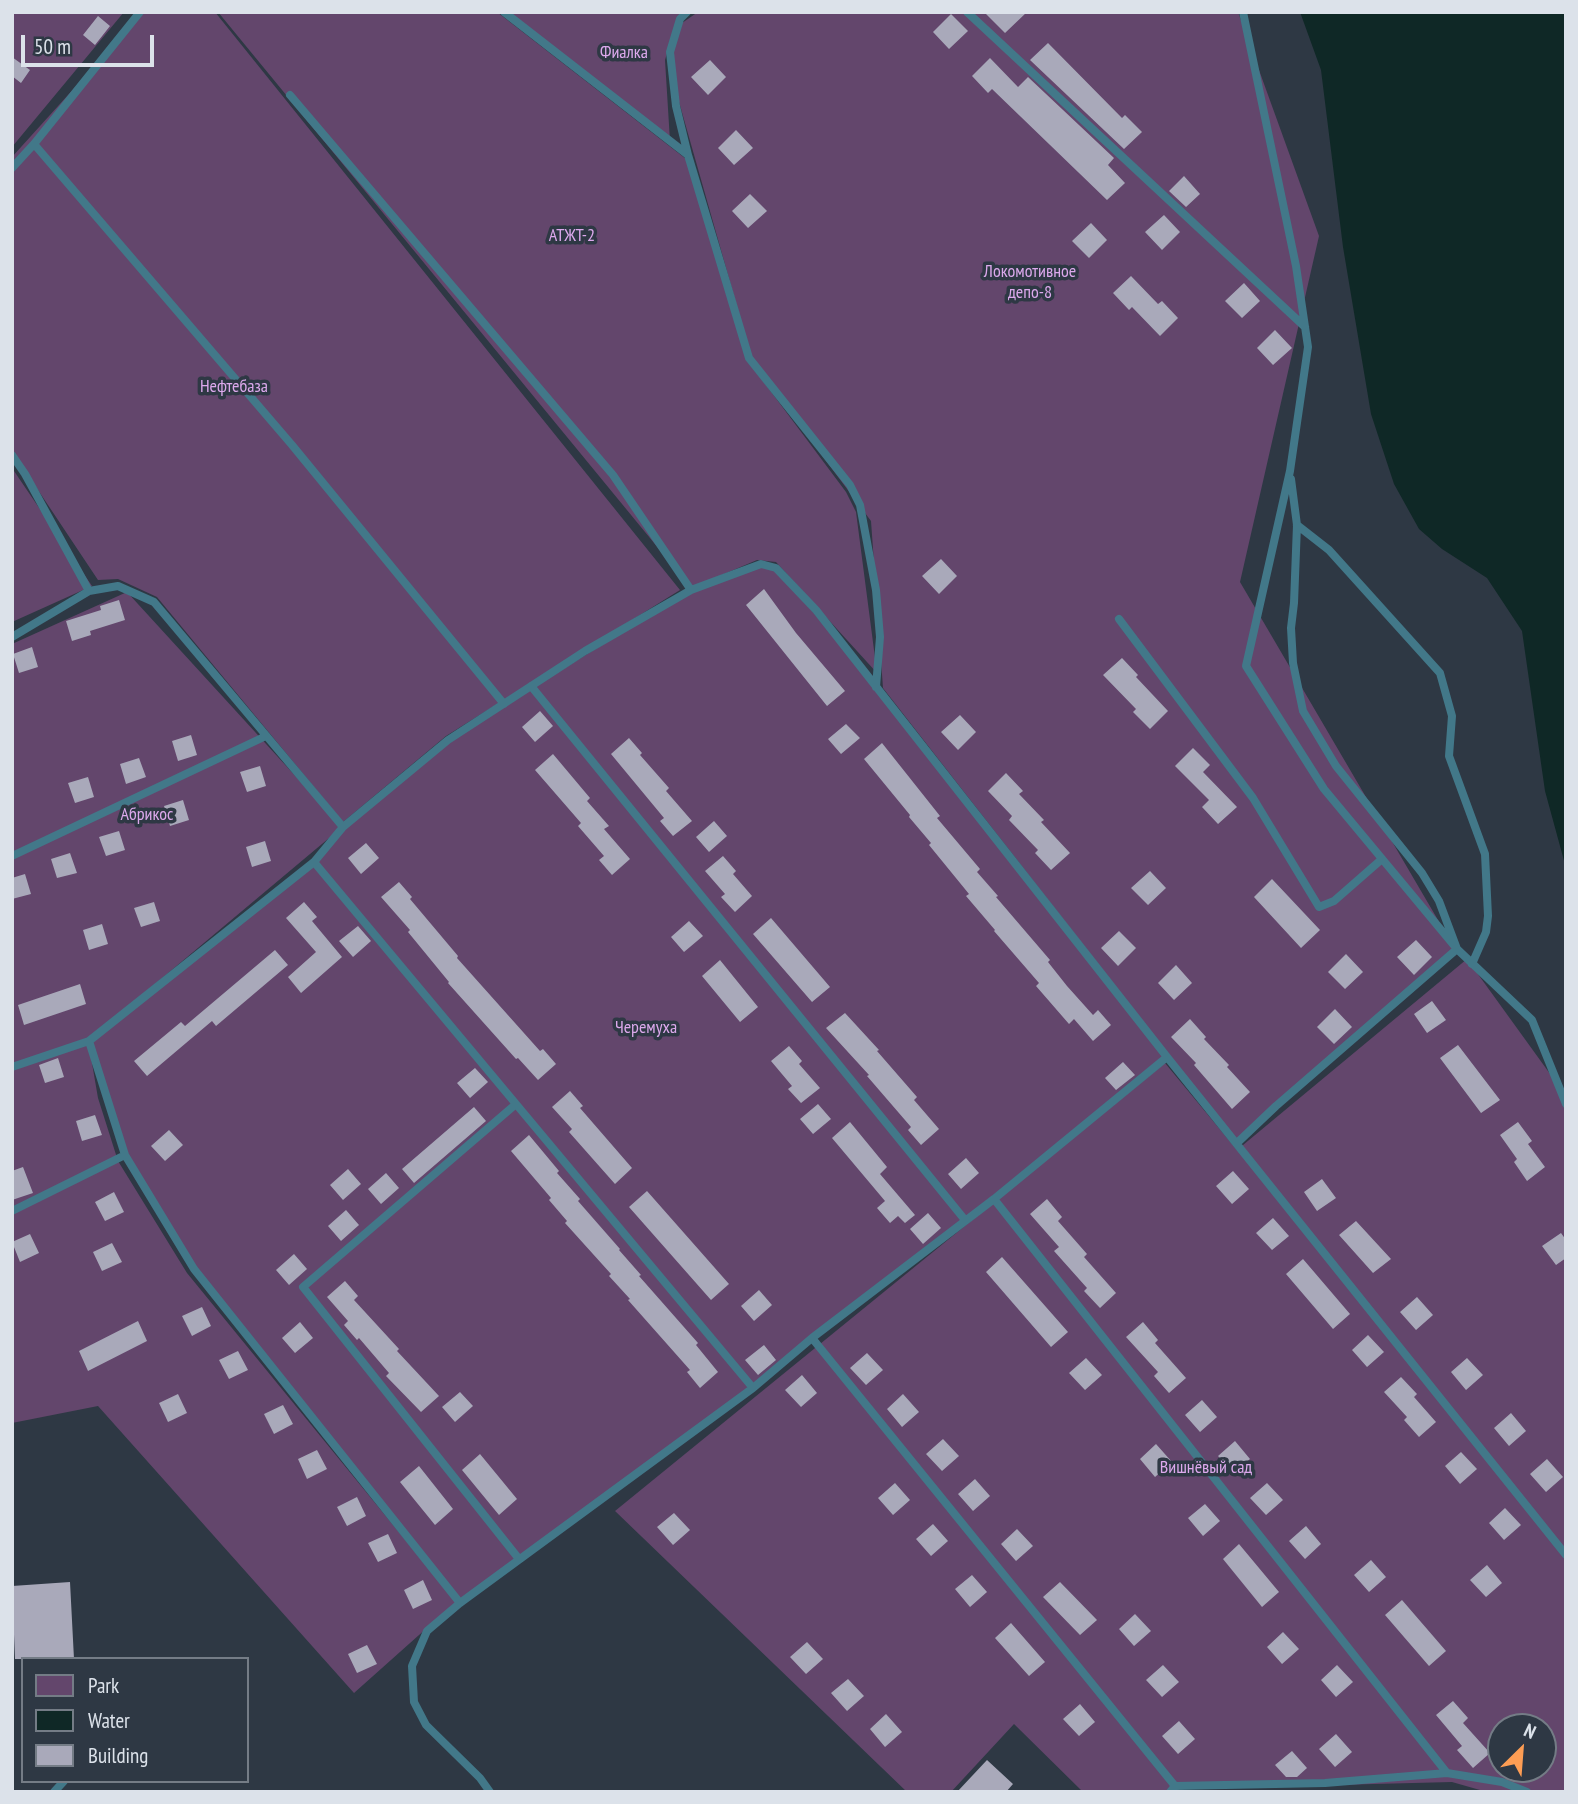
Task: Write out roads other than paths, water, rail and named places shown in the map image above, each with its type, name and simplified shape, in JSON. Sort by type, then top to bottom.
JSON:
[{"type":"lane","points":[[12,168],[34,145],[140,12]]},
{"type":"lane","points":[[504,12],[688,155]]},
{"type":"lane","points":[[687,12],[680,19],[670,52],[676,106],[688,155],[749,358],[850,485],[860,505],[876,590],[880,638],[876,687]]},
{"type":"lane","points":[[968,12],[1306,327]]},
{"type":"lane","points":[[1243,12],[1296,266],[1308,347],[1290,471],[1246,666],[1324,789],[1457,949],[1532,1020],[1566,1104]]},
{"type":"lane","points":[[290,94],[613,475],[691,590]]},
{"type":"lane","points":[[34,145],[292,445],[504,704]]},
{"type":"lane","points":[[12,455],[89,591]]},
{"type":"lane","points":[[1290,471],[1297,525],[1291,628],[1293,663],[1303,711],[1336,766],[1422,873],[1439,901],[1457,949]]},
{"type":"lane","points":[[1297,525],[1329,550],[1381,611],[1440,673],[1452,716],[1449,756],[1485,854],[1488,916],[1486,932],[1472,964]]},
{"type":"lane","points":[[12,1067],[89,1041],[314,862],[343,827],[448,740],[585,651],[691,590],[761,564],[776,568],[816,610],[1167,1057],[1566,1555]]},
{"type":"lane","points":[[12,637],[89,591],[118,586],[154,602],[343,827]]},
{"type":"lane","points":[[1119,619],[1253,798],[1319,907],[1334,901],[1382,859]]},
{"type":"lane","points":[[531,686],[965,1220]]},
{"type":"lane","points":[[12,856],[266,736]]},
{"type":"lane","points":[[314,862],[753,1388]]},
{"type":"lane","points":[[1237,1143],[1457,949]]},
{"type":"lane","points":[[89,1041],[125,1155],[194,1269],[460,1602]]},
{"type":"lane","points":[[489,1792],[480,1778],[426,1725],[414,1702],[412,1666],[427,1632],[460,1602],[753,1388],[812,1338],[994,1199],[1167,1057]]},
{"type":"lane","points":[[516,1104],[303,1287],[519,1559]]},
{"type":"lane","points":[[12,1210],[125,1155]]},
{"type":"lane","points":[[994,1199],[1447,1773]]},
{"type":"lane","points":[[812,1338],[1173,1789],[1325,1783],[1447,1773],[1502,1782],[1527,1792]]},
{"type":"water","points":[[1300,12],[1566,12],[1566,868],[1545,791],[1522,631],[1487,578],[1442,549],[1419,529],[1394,484],[1371,414],[1343,247],[1321,70]]},
{"type":"park label","name":"Фиалка","points":[[624,53]]},
{"type":"park label","name":"АТЖТ-2","points":[[572,236]]},
{"type":"park label","name":"Локомотивное депо-8","points":[[1030,282]]},
{"type":"park label","name":"Нефтебаза","points":[[234,387]]},
{"type":"park label","name":"Абрикос","points":[[147,815]]},
{"type":"park label","name":"Черемуха","points":[[646,1028]]},
{"type":"park label","name":"Вишнёвый сад","points":[[1206,1468]]}]
